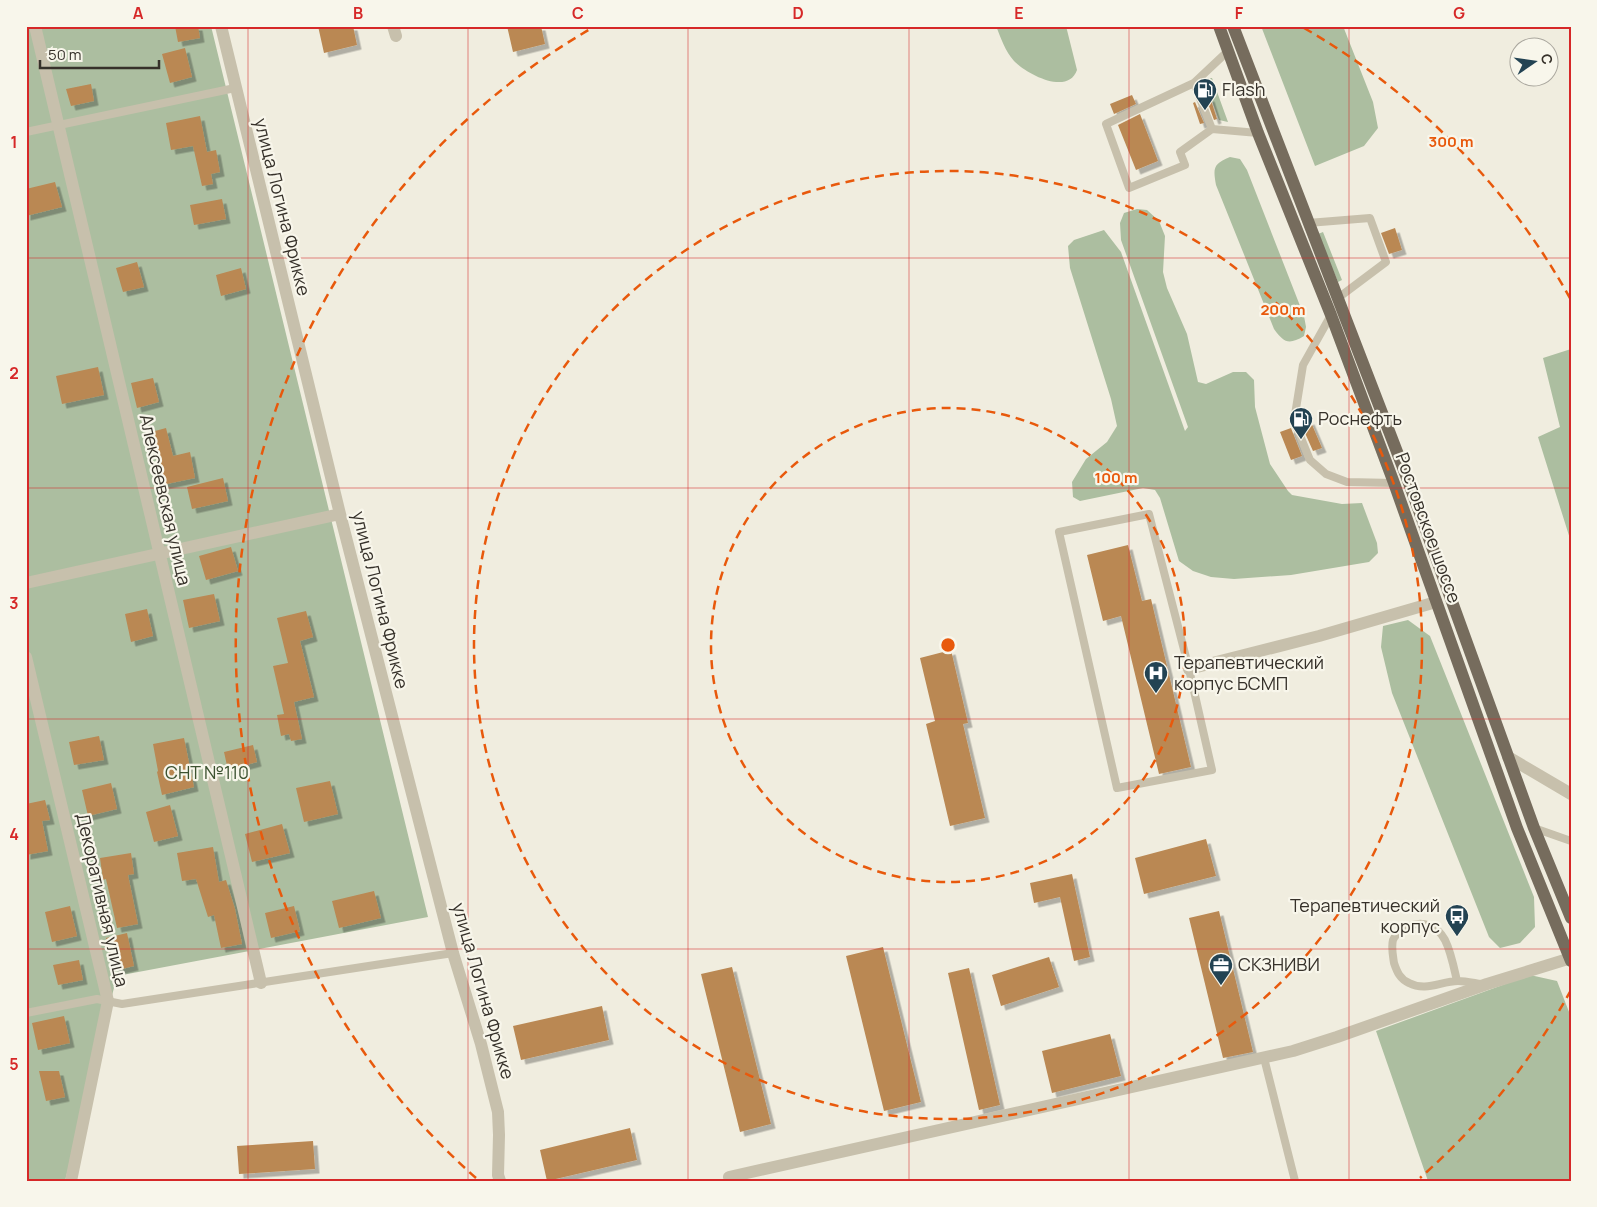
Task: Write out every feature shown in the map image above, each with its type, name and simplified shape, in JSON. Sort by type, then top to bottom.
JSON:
[{"type":"main road","name":"Ростовское шоссе","points":[[1218,26],[1394,483],[1516,828],[1570,959]]},
{"type":"main road","name":"Ростовское шоссе","points":[[1233,26],[1409,483],[1534,828],[1571,918]]},
{"type":"street","name":"Алексеевская улица","points":[[35,26],[261,982]]},
{"type":"street","name":"улица Логина Фрикке","points":[[221,26],[340,514],[453,953],[481,1044],[498,1112],[498,1175],[500,1181]]},
{"type":"street","points":[[26,583],[340,514]]},
{"type":"street","points":[[1189,669],[1319,636],[1436,602]]},
{"type":"street","name":"Декоративная улица","points":[[26,657],[108,1001],[70,1181]]},
{"type":"street","points":[[1508,757],[1571,794]]},
{"type":"street","points":[[729,1178],[1293,1051],[1487,984],[1570,959]]},
{"type":"lane","points":[[1228,51],[1194,83],[1106,124],[1129,188],[1185,165],[1180,152],[1212,129],[1258,133]]},
{"type":"lane","points":[[1194,83],[1212,129]]},
{"type":"lane","points":[[26,132],[235,88]]},
{"type":"lane","points":[[1308,223],[1370,218],[1386,262],[1338,298]]},
{"type":"lane","points":[[1331,316],[1302,365],[1294,421],[1310,460],[1326,474],[1347,482],[1394,483]]},
{"type":"lane","points":[[1149,514],[1189,669],[1212,770],[1117,788],[1059,532],[1149,514]]},
{"type":"lane","points":[[1534,828],[1571,841]]},
{"type":"lane","points":[[1457,981],[1445,940],[1435,927],[1425,923],[1415,923],[1401,930],[1393,940],[1392,953],[1396,970],[1402,979],[1418,986],[1431,986],[1457,981],[1487,984]]},
{"type":"lane","points":[[26,1013],[96,999],[122,1004],[453,953]]},
{"type":"lane","points":[[1264,1058],[1295,1181]]},
{"type":"green space","name":"СНТ №110","points":[[26,26],[211,26],[428,917],[117,976],[65,1181],[26,1181]]},
{"type":"green space","points":[[996,26],[1066,26],[1077,70],[1072,78],[1057,82],[1028,72],[1011,57]]},
{"type":"green space","points":[[1261,26],[1343,26],[1373,102],[1378,128],[1364,146],[1315,166]]},
{"type":"green space","points":[[1211,78],[1228,122],[1219,120],[1205,82]]},
{"type":"green space","points":[[1230,157],[1240,159],[1247,170],[1304,316],[1306,327],[1304,336],[1294,341],[1284,340],[1274,329],[1216,185],[1215,171],[1217,164]]},
{"type":"green space","points":[[1137,209],[1147,210],[1159,221],[1165,236],[1163,272],[1167,288],[1187,334],[1198,382],[1206,384],[1233,372],[1246,372],[1254,380],[1255,407],[1270,464],[1292,495],[1342,504],[1362,503],[1377,543],[1378,553],[1369,562],[1291,575],[1234,579],[1211,577],[1193,571],[1179,561],[1160,498],[1155,490],[1143,488],[1080,501],[1073,497],[1072,482],[1086,459],[1107,442],[1117,426],[1111,399],[1070,268],[1068,246],[1074,240],[1104,230],[1121,252],[1185,431],[1188,427],[1121,240],[1120,223],[1124,213]]},
{"type":"green space","points":[[1323,232],[1342,280],[1338,282],[1318,234]]},
{"type":"green space","points":[[1571,349],[1571,542],[1538,437],[1560,427],[1543,358]]},
{"type":"green space","points":[[1408,620],[1430,636],[1534,897],[1535,927],[1520,943],[1500,948],[1489,937],[1392,693],[1381,647],[1383,626]]},
{"type":"green space","points":[[1530,975],[1557,981],[1571,1017],[1571,1181],[1428,1181],[1376,1031]]},
{"type":"building","points":[[175,26],[198,26],[200,38],[178,42]]},
{"type":"building","points":[[318,26],[353,26],[357,45],[324,53]]},
{"type":"building","points":[[507,26],[541,26],[545,44],[513,52]]},
{"type":"building","points":[[185,48],[192,77],[170,83],[162,54]]},
{"type":"building","points":[[91,84],[94,101],[71,106],[66,89]]},
{"type":"building","points":[[1132,95],[1136,104],[1114,114],[1110,104]]},
{"type":"building","points":[[1210,97],[1217,119],[1214,120],[1206,98]]},
{"type":"building","points":[[1195,102],[1204,123],[1200,124],[1193,103]]},
{"type":"building","points":[[1140,114],[1158,161],[1136,170],[1118,125]]},
{"type":"building","points":[[200,116],[207,152],[216,150],[220,172],[211,174],[213,184],[202,186],[193,146],[171,150],[166,123]]},
{"type":"building","points":[[55,182],[62,207],[26,216],[26,189]]},
{"type":"building","points":[[222,199],[226,219],[194,225],[190,205]]},
{"type":"building","points":[[1395,228],[1402,250],[1389,254],[1381,233]]},
{"type":"building","points":[[137,262],[144,287],[123,292],[116,268]]},
{"type":"building","points":[[241,268],[246,289],[221,296],[216,275]]},
{"type":"building","points":[[98,367],[104,395],[62,404],[56,376]]},
{"type":"building","points":[[153,378],[159,402],[137,408],[131,383]]},
{"type":"building","points":[[1310,420],[1322,448],[1313,451],[1301,424]]},
{"type":"building","points":[[166,428],[173,456],[190,452],[195,478],[162,485],[154,449],[149,451],[144,434]]},
{"type":"building","points":[[1291,428],[1302,456],[1291,460],[1280,432]]},
{"type":"building","points":[[223,478],[228,501],[192,509],[187,487]]},
{"type":"building","name":"Терапевтический корпус БСМП","points":[[1128,545],[1142,601],[1151,599],[1191,767],[1159,774],[1121,616],[1103,621],[1087,555]]},
{"type":"building","points":[[231,547],[238,571],[206,580],[199,556]]},
{"type":"building","points":[[214,594],[220,621],[189,628],[183,600]]},
{"type":"building","points":[[147,609],[153,636],[131,642],[125,614]]},
{"type":"building","points":[[306,611],[313,637],[300,641],[314,697],[294,702],[302,739],[291,741],[289,734],[281,736],[277,715],[284,714],[273,666],[288,663],[277,618]]},
{"type":"building","points":[[951,650],[968,723],[963,724],[985,818],[950,826],[926,724],[935,721],[920,658]]},
{"type":"building","points":[[99,736],[104,760],[74,765],[69,742]]},
{"type":"building","points":[[184,738],[194,787],[162,795],[153,744]]},
{"type":"building","points":[[253,745],[257,762],[228,770],[224,752]]},
{"type":"building","points":[[330,781],[338,814],[304,822],[296,788]]},
{"type":"building","points":[[111,783],[117,809],[88,816],[82,790]]},
{"type":"building","points":[[45,800],[50,820],[42,821],[48,851],[26,855],[26,804]]},
{"type":"building","points":[[170,805],[178,836],[154,842],[146,812]]},
{"type":"building","points":[[282,824],[290,853],[252,862],[245,834]]},
{"type":"building","points":[[1206,839],[1216,876],[1144,894],[1135,858]]},
{"type":"building","points":[[213,847],[219,882],[226,880],[235,909],[242,944],[221,948],[214,915],[208,917],[196,879],[182,881],[177,853]]},
{"type":"building","points":[[131,853],[134,874],[128,875],[138,924],[117,928],[106,879],[103,880],[100,858]]},
{"type":"building","points":[[1072,874],[1090,957],[1074,961],[1060,897],[1034,903],[1030,883]]},
{"type":"building","points":[[374,891],[381,918],[339,928],[332,901]]},
{"type":"building","points":[[70,906],[77,936],[52,942],[45,912]]},
{"type":"building","points":[[294,906],[300,931],[271,938],[265,913]]},
{"type":"building","name":"СКЗНИВИ","points":[[1219,911],[1253,1052],[1223,1058],[1189,918]]},
{"type":"building","points":[[127,933],[134,966],[114,971],[106,938]]},
{"type":"building","points":[[883,947],[921,1102],[884,1111],[846,956]]},
{"type":"building","points":[[1049,957],[1059,987],[1001,1006],[992,975]]},
{"type":"building","points":[[79,960],[83,980],[58,985],[53,965]]},
{"type":"building","points":[[732,967],[771,1124],[740,1132],[701,974]]},
{"type":"building","points":[[969,968],[1000,1105],[979,1110],[948,973]]},
{"type":"building","points":[[602,1006],[609,1040],[521,1060],[513,1026]]},
{"type":"building","points":[[64,1016],[70,1043],[38,1050],[32,1023]]},
{"type":"building","points":[[1110,1034],[1121,1076],[1052,1093],[1042,1051]]},
{"type":"building","points":[[39,1071],[59,1071],[65,1097],[46,1101]]},
{"type":"building","points":[[630,1128],[637,1160],[547,1181],[540,1150]]},
{"type":"building","points":[[313,1141],[315,1169],[239,1174],[237,1146]]},
{"type":"place","name":"Flash","points":[[1205,111]]},
{"type":"place","name":"Роснефть","points":[[1301,440]]},
{"type":"place","name":"Терапевтический корпус БСМП","points":[[1156,694]]},
{"type":"place","name":"Терапевтический корпус","points":[[1457,937]]},
{"type":"place","name":"СКЗНИВИ","points":[[1221,986]]}]
